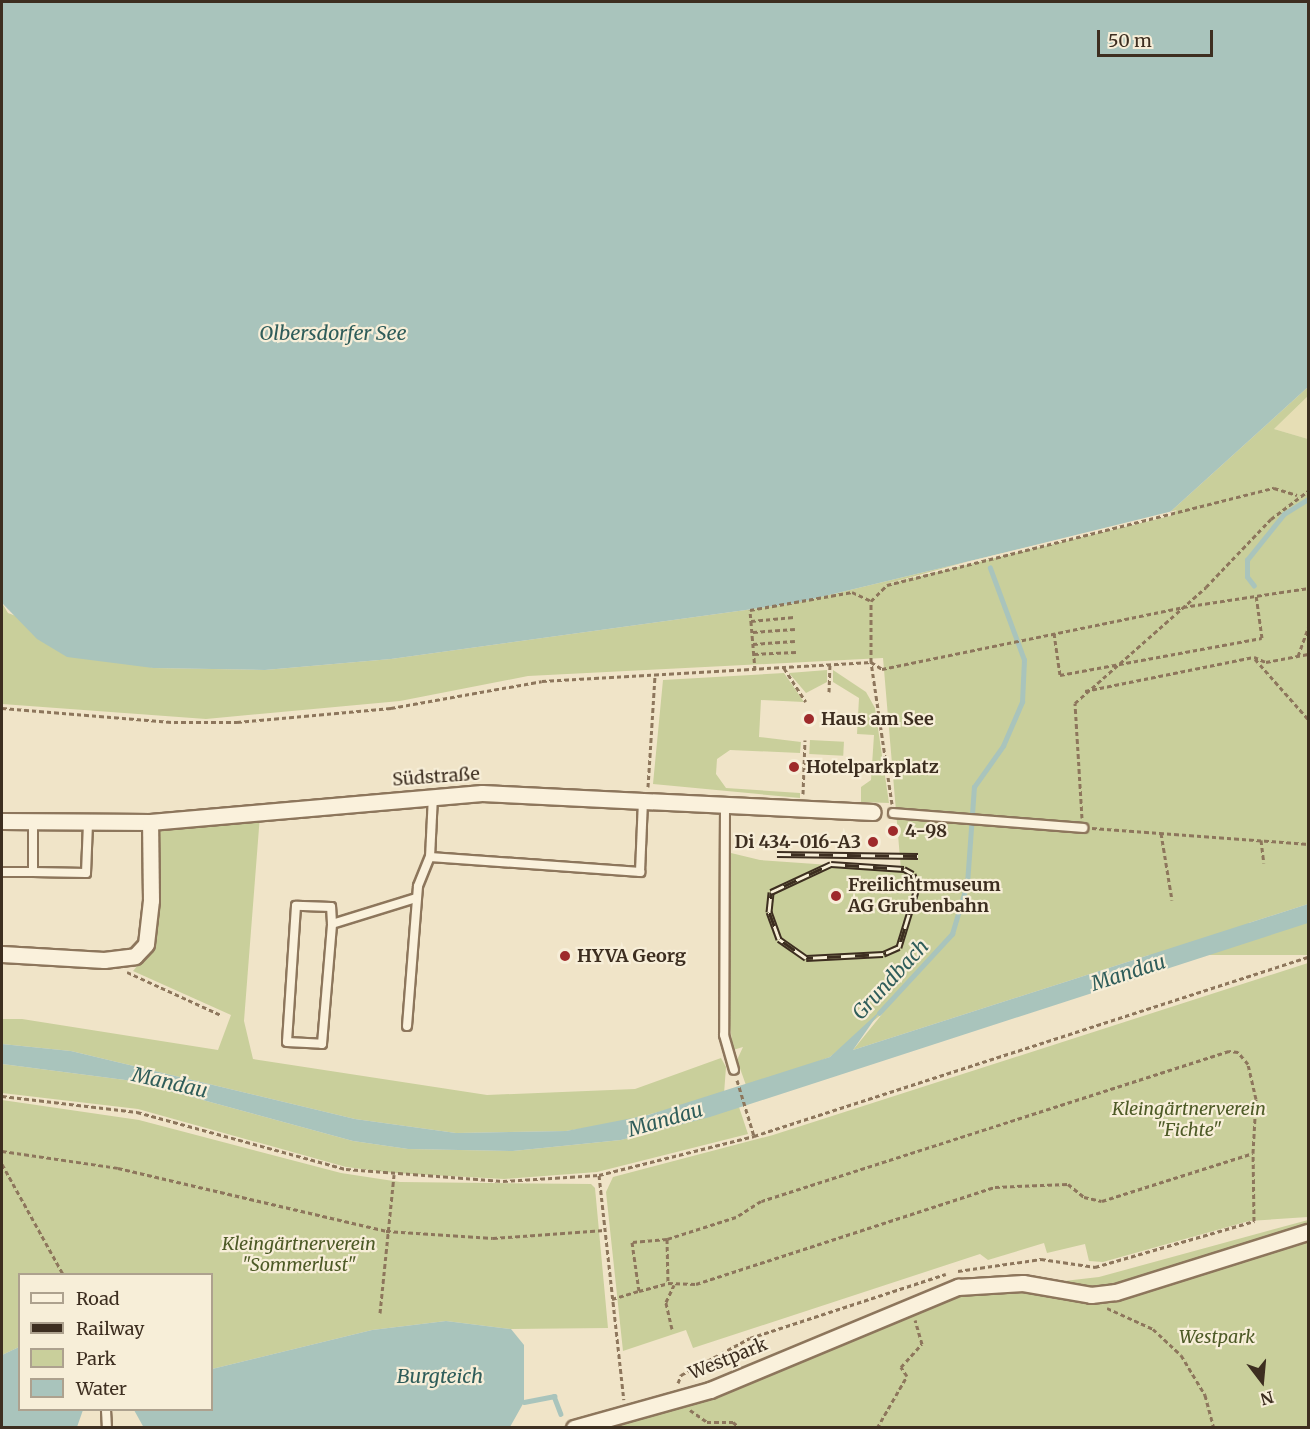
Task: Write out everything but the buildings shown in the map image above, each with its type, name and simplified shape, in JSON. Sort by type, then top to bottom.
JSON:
[{"type":"street","name":"Südstraße","points":[[2,821],[88,824],[150,822],[482,793],[873,812]]},
{"type":"street","points":[[2,954],[118,958],[135,956],[146,944],[150,822]]},
{"type":"street","name":"Westpark","points":[[574,1428],[682,1398],[958,1287],[1023,1283],[1091,1296],[1116,1292],[1308,1232]]},
{"type":"lane","points":[[407,1026],[416,898],[430,857],[432,796]]},
{"type":"lane","points":[[430,857],[640,872],[645,801]]},
{"type":"lane","points":[[724,805],[724,1035],[734,1070]]},
{"type":"lane","points":[[893,813],[1083,828]]},
{"type":"lane","points":[[33,822],[33,872]]},
{"type":"lane","points":[[2,872],[86,873],[88,824]]},
{"type":"lane","points":[[332,924],[416,898]]},
{"type":"lane","points":[[296,906],[331,907],[332,924],[322,1044],[287,1042],[296,906]]},
{"type":"lane","points":[[106,1411],[107,1428]]},
{"type":"path","points":[[893,813],[871,662],[872,601],[887,585],[1274,488],[1297,495]]},
{"type":"path","points":[[1308,491],[1297,495],[1183,607],[1083,692],[1074,717],[1083,828],[1308,844]]},
{"type":"path","points":[[2,708],[174,722],[237,722],[391,708],[542,681],[871,662],[882,669],[1183,607],[1308,588]]},
{"type":"path","points":[[755,670],[750,610],[852,592],[872,601]]},
{"type":"path","points":[[1053,632],[1060,675],[1115,665],[1262,638],[1256,595]]},
{"type":"path","points":[[751,621],[794,617]]},
{"type":"path","points":[[1298,656],[1308,628]]},
{"type":"path","points":[[753,632],[795,629]]},
{"type":"path","points":[[753,644],[795,641]]},
{"type":"path","points":[[754,654],[796,652]]},
{"type":"path","points":[[1083,692],[1254,657],[1266,662],[1308,654]]},
{"type":"path","points":[[1254,657],[1308,719]]},
{"type":"path","points":[[829,692],[830,665]]},
{"type":"path","points":[[784,668],[806,702]]},
{"type":"path","points":[[645,801],[655,675]]},
{"type":"path","points":[[803,790],[806,740]]},
{"type":"path","points":[[1161,833],[1172,900]]},
{"type":"path","points":[[1261,840],[1264,863]]},
{"type":"path","points":[[2,1096],[137,1112],[346,1169],[394,1175],[503,1181],[599,1175],[754,1136],[1308,957]]},
{"type":"path","points":[[118,958],[123,970],[221,1015]]},
{"type":"path","points":[[612,1299],[668,1283],[696,1284],[995,1187],[1068,1184],[1088,1199],[1102,1201],[1253,1153],[1256,1098],[1248,1064],[1238,1052],[1229,1051],[761,1201],[736,1217],[667,1239],[632,1242],[639,1291]]},
{"type":"path","points":[[734,1070],[754,1136]]},
{"type":"path","points":[[2,1151],[118,1168],[386,1232],[493,1238],[605,1230]]},
{"type":"path","points":[[2,1164],[62,1273]]},
{"type":"path","points":[[380,1313],[386,1232],[394,1175]]},
{"type":"path","points":[[599,1175],[626,1412]]},
{"type":"path","points":[[667,1239],[668,1283]]},
{"type":"path","points":[[672,1329],[666,1302],[674,1285]]},
{"type":"path","points":[[877,1428],[907,1376],[901,1366],[922,1344],[911,1306]]},
{"type":"path","points":[[1098,1306],[1130,1315],[1181,1354],[1204,1395],[1214,1428]]},
{"type":"path","points":[[682,1398],[694,1418],[740,1428]]},
{"type":"shaded area","points":[[1308,396],[1308,439],[1274,429]]},
{"type":"green space","points":[[1308,387],[1308,396],[1274,429],[1308,439],[1308,904],[853,1050],[883,1013],[830,1057],[747,1088],[737,1060],[743,1047],[733,1050],[727,1000],[731,853],[760,860],[901,870],[883,658],[528,676],[400,701],[206,719],[2,704],[2,603],[8,613],[153,668],[265,670],[391,659],[796,603],[1169,513]]},
{"type":"green space","points":[[827,670],[827,682],[806,693],[789,673]]},
{"type":"green space","points":[[833,670],[866,692],[875,708],[889,803],[861,802],[861,787],[871,780],[874,735],[857,734],[859,698],[833,682]]},
{"type":"green space","points":[[784,673],[804,702],[761,700],[759,737],[801,742],[800,753],[730,750],[717,759],[716,774],[726,788],[800,793],[800,798],[653,784],[663,680]]},
{"type":"green space","points":[[810,740],[844,742],[843,756],[809,754]]},
{"type":"green space","points":[[260,815],[244,1021],[253,1059],[487,1095],[635,1089],[721,1058],[726,1067],[724,1094],[618,1123],[566,1131],[456,1133],[355,1119],[71,1051],[2,1044],[2,1019],[22,1019],[218,1050],[231,1015],[133,971],[150,951],[155,929],[157,828]]},
{"type":"green space","points":[[724,923],[1308,923],[1308,955],[724,955]]},
{"type":"green space","name":"Kleingärtnerverein \"Fichte\"","points":[[1308,963],[1308,1217],[1249,1221],[1103,1262],[1089,1261],[1085,1244],[1047,1253],[1044,1243],[988,1260],[980,1254],[693,1348],[686,1330],[623,1351],[606,1192],[613,1177],[773,1135]]},
{"type":"green space","points":[[2,1064],[133,1081],[353,1141],[408,1149],[513,1151],[621,1140],[739,1107],[748,1134],[597,1172],[504,1179],[394,1173],[346,1167],[138,1109],[2,1093]]},
{"type":"green space","name":"Kleingärtnerverein \"Sommerlust\"","points":[[2,1100],[139,1120],[341,1173],[400,1182],[591,1184],[595,1188],[608,1328],[511,1329],[446,1321],[372,1330],[213,1369],[213,1273],[18,1273],[18,1347],[2,1355]]},
{"type":"green space","name":"Westpark","points":[[1308,1220],[1308,1427],[594,1428],[692,1405],[959,1293],[1099,1277]]},
{"type":"water","name":"Olbersdorfer See","points":[[2,2],[1308,2],[1308,387],[1169,513],[796,603],[391,659],[265,670],[153,668],[67,657],[37,639],[2,603]]},
{"type":"water","name":"Mandau","points":[[1308,904],[1308,923],[710,1117],[621,1140],[513,1151],[408,1149],[353,1141],[133,1081],[2,1064],[2,1044],[71,1051],[355,1119],[456,1133],[566,1131],[648,1115],[830,1057],[881,1010],[853,1050]]},
{"type":"water","name":"Burgteich","points":[[446,1321],[511,1329],[524,1345],[524,1402],[510,1427],[144,1428],[135,1411],[213,1411],[213,1369],[372,1330]]},
{"type":"water","points":[[18,1347],[18,1411],[83,1411],[77,1427],[2,1427],[2,1355]]},
{"type":"pier","points":[[1177,510],[1170,516],[879,586],[966,562]]},
{"type":"waterway","points":[[1254,586],[1247,577],[1247,560],[1284,514],[1308,499]]},
{"type":"waterway","name":"Grundbach","points":[[879,1013],[952,934],[967,884],[974,787],[1003,746],[1022,702],[1024,660],[990,568]]},
{"type":"waterway","points":[[524,1402],[554,1396],[561,1414]]},
{"type":"railway","points":[[777,854],[918,856]]},
{"type":"railway","points":[[831,864],[904,869],[913,874],[917,888],[899,947],[883,954],[806,958],[779,939],[769,912],[771,892],[831,864]]},
{"type":"place","name":"Haus am See","points":[[809,719]]},
{"type":"place","name":"Hotelparkplatz","points":[[794,767]]},
{"type":"place","name":"4-98","points":[[893,831]]},
{"type":"place","name":"Di 434-016-A3","points":[[873,842]]},
{"type":"place","name":"Freilichtmuseum AG Grubenbahn","points":[[836,896]]},
{"type":"place","name":"HYVA Georg","points":[[565,956]]}]
